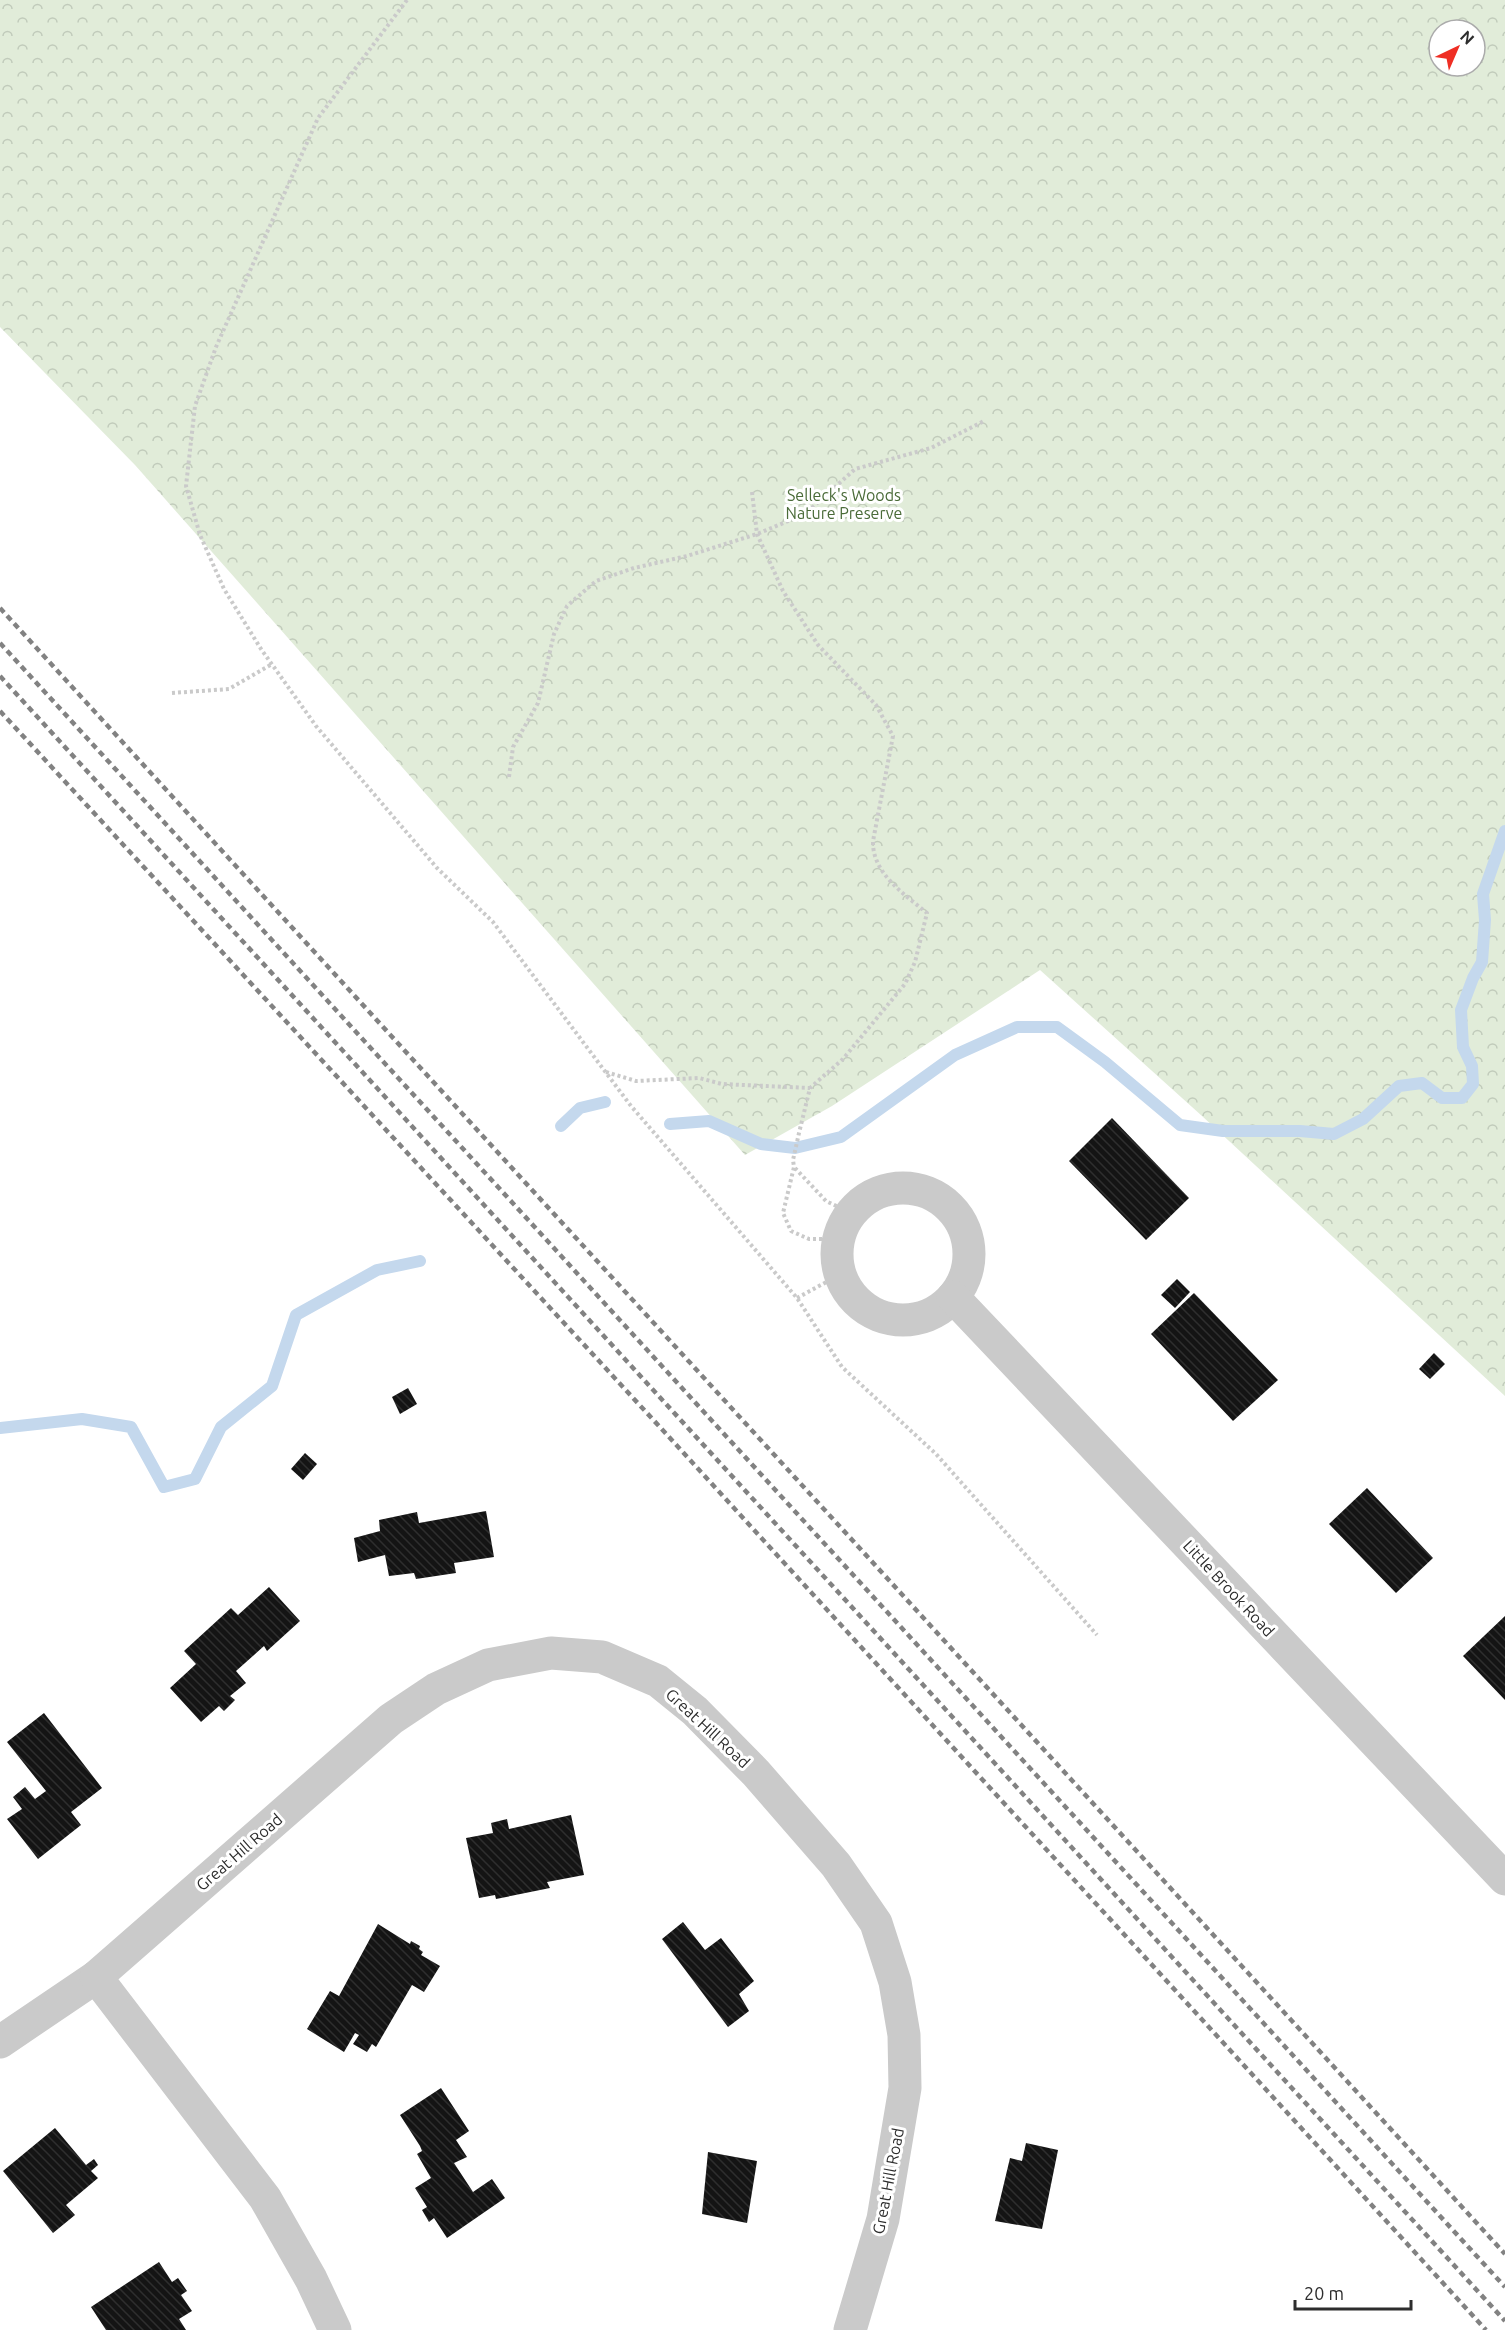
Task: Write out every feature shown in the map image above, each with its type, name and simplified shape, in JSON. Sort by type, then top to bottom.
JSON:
[{"type":"street","points":[[901,1188],[930,1193],[948,1206],[961,1223],[969,1250],[966,1272],[953,1297],[936,1311],[923,1316],[902,1319],[887,1317],[867,1308],[856,1299],[841,1274],[838,1260],[845,1226],[874,1195],[901,1188]]},
{"type":"street","name":"Little Brook Road","points":[[953,1297],[1505,1879]]},
{"type":"street","name":"Great Hill Road","points":[[0,2042],[96,1977],[391,1719],[436,1689],[488,1665],[551,1653],[602,1657],[658,1681],[695,1711],[748,1765],[836,1865],[876,1923],[895,1982],[904,2035],[904,2088],[882,2219],[850,2330]]},
{"type":"street","points":[[96,1977],[265,2198],[311,2279],[335,2330]]},
{"type":"path","points":[[407,0],[318,118],[216,347],[195,406],[186,486],[198,525],[224,589],[272,664],[316,726],[437,868],[493,922],[631,1106],[797,1298],[842,1367],[936,1454],[1097,1635]]},
{"type":"path","points":[[509,777],[513,747],[538,703],[554,634],[567,606],[596,581],[634,568],[687,556],[757,534],[805,514],[855,469],[931,448],[984,421]]},
{"type":"path","points":[[752,492],[757,534],[783,591],[818,645],[876,705],[893,736],[872,852],[885,876],[927,913],[915,962],[905,984],[843,1059],[810,1088],[793,1160],[795,1167],[845,1226],[809,1239],[791,1231],[783,1213],[795,1167]]},
{"type":"path","points":[[172,693],[229,689],[272,664]]},
{"type":"path","points":[[606,1072],[636,1081],[699,1078],[722,1084],[810,1088]]},
{"type":"path","points":[[797,1298],[841,1274]]},
{"type":"green space","name":"Selleck's Woods Nature Preserve","points":[[0,0],[1505,0],[1505,1396],[1040,970],[832,1106],[745,1155],[135,465],[0,327]]},
{"type":"building","points":[[1112,1118],[1189,1198],[1146,1240],[1069,1161]]},
{"type":"building","points":[[1177,1279],[1190,1292],[1175,1308],[1161,1295]]},
{"type":"building","points":[[1194,1293],[1278,1380],[1233,1421],[1151,1334]]},
{"type":"building","points":[[1434,1353],[1445,1364],[1430,1379],[1419,1369]]},
{"type":"building","points":[[408,1388],[417,1404],[400,1414],[392,1397]]},
{"type":"building","points":[[305,1453],[317,1464],[303,1480],[291,1469]]},
{"type":"building","points":[[1367,1488],[1433,1558],[1396,1593],[1329,1524]]},
{"type":"building","points":[[486,1511],[494,1557],[454,1563],[456,1573],[416,1579],[414,1573],[389,1576],[385,1555],[358,1562],[354,1538],[380,1531],[379,1520],[417,1512],[419,1523]]},
{"type":"building","points":[[269,1587],[300,1621],[267,1651],[264,1646],[236,1671],[246,1683],[230,1696],[235,1700],[224,1711],[219,1706],[201,1722],[170,1688],[196,1664],[184,1651],[231,1608],[238,1615]]},
{"type":"building","points":[[1505,1616],[1505,1700],[1463,1656]]},
{"type":"building","points":[[44,1713],[102,1788],[71,1812],[81,1825],[38,1859],[7,1819],[22,1809],[13,1797],[25,1787],[35,1799],[46,1791],[7,1742]]},
{"type":"building","points":[[571,1815],[584,1875],[547,1882],[550,1888],[496,1899],[495,1895],[479,1898],[466,1838],[493,1833],[491,1823],[507,1819],[509,1829]]},
{"type":"building","points":[[683,1922],[705,1950],[721,1938],[754,1981],[739,1994],[749,2011],[728,2027],[662,1939]]},
{"type":"building","points":[[378,1924],[410,1944],[411,1941],[420,1946],[419,1949],[423,1952],[421,1955],[440,1966],[424,1992],[412,1985],[376,2047],[372,2044],[367,2052],[353,2044],[359,2035],[355,2033],[344,2052],[307,2029],[330,1991],[339,1996]]},
{"type":"building","points":[[441,2088],[469,2131],[456,2140],[467,2157],[454,2163],[473,2192],[492,2179],[505,2198],[447,2238],[434,2218],[429,2222],[422,2210],[427,2207],[415,2188],[431,2178],[417,2154],[422,2151],[420,2146],[400,2115]]},
{"type":"building","points":[[55,2128],[86,2165],[94,2159],[98,2165],[91,2171],[98,2178],[66,2205],[75,2215],[53,2233],[3,2171]]},
{"type":"building","points":[[1026,2143],[1058,2150],[1042,2229],[995,2221],[1010,2158],[1022,2161]]},
{"type":"building","points":[[708,2152],[757,2161],[747,2223],[702,2214]]},
{"type":"building","points":[[159,2262],[172,2282],[178,2278],[187,2291],[181,2295],[192,2311],[179,2319],[186,2330],[106,2330],[91,2307]]},
{"type":"waterway","points":[[670,1124],[709,1121],[761,1144],[795,1148],[841,1137],[955,1055],[1017,1027],[1057,1027],[1105,1062],[1180,1125],[1223,1131],[1300,1131],[1334,1134],[1363,1119],[1399,1086],[1422,1083],[1442,1098],[1462,1098],[1473,1084],[1472,1066],[1463,1047],[1461,1010],[1473,978],[1482,962],[1485,920],[1483,894],[1505,831]]},
{"type":"waterway","points":[[561,1126],[580,1108],[605,1102]]},
{"type":"waterway","points":[[0,1428],[82,1419],[131,1427],[164,1487],[195,1479],[221,1427],[272,1386],[296,1315],[377,1270],[420,1261]]},
{"type":"railway","points":[[0,608],[1505,2254]]},
{"type":"railway","points":[[0,643],[1505,2287]]},
{"type":"railway","points":[[0,676],[1505,2321]]},
{"type":"railway","points":[[0,711],[658,1425],[1486,2330]]}]
